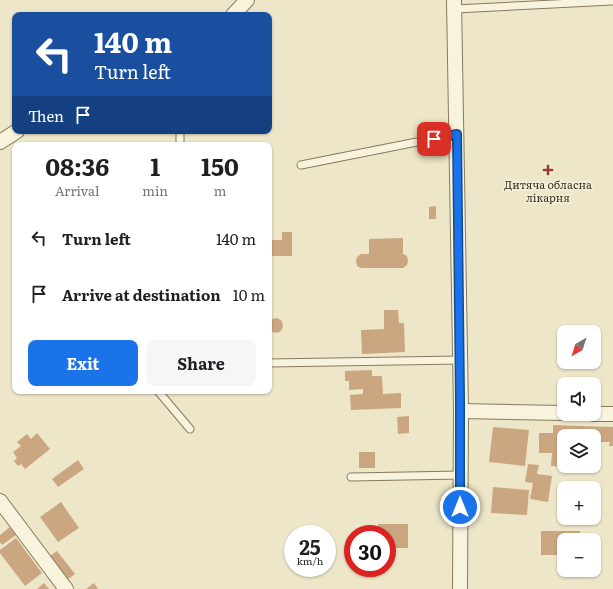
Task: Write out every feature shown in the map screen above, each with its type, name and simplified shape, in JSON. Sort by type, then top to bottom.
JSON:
[{"type":"street","points":[[236,12],[247,0]]},
{"type":"street","points":[[454,5],[461,411],[459,588]]},
{"type":"street","points":[[0,142],[12,134]]},
{"type":"street","points":[[461,411],[557,413]]},
{"type":"street","points":[[601,414],[613,414]]},
{"type":"street","points":[[0,501],[66,589]]},
{"type":"lane","points":[[454,5],[613,0]]},
{"type":"lane","points":[[301,165],[457,134]]},
{"type":"lane","points":[[272,363],[460,360]]},
{"type":"lane","points":[[161,394],[190,429]]},
{"type":"lane","points":[[351,477],[461,475]]},
{"type":"building","points":[[436,206],[436,219],[429,219],[429,207]]},
{"type":"building","points":[[282,232],[292,232],[292,256],[272,256],[272,240],[282,240]]},
{"type":"building","points":[[403,238],[403,254],[407,256],[408,261],[407,265],[403,268],[361,268],[357,266],[357,257],[361,254],[369,254],[369,239]]},
{"type":"building","points":[[384,310],[398,310],[399,323],[404,323],[405,352],[362,354],[361,330],[384,329]]},
{"type":"building","points":[[277,318],[282,321],[283,327],[280,332],[275,333],[272,332],[272,319]]},
{"type":"building","points":[[372,370],[372,376],[382,376],[383,394],[401,393],[401,408],[351,410],[350,395],[363,394],[363,389],[349,390],[349,381],[345,381],[345,371]]},
{"type":"building","points":[[409,416],[409,433],[398,434],[397,417]]},
{"type":"building","points":[[553,425],[613,427],[613,446],[609,446],[610,442],[601,442],[601,429],[557,429],[557,466],[551,466],[552,453],[539,453],[539,433],[553,433]]},
{"type":"building","points":[[493,427],[529,430],[525,466],[489,462]]},
{"type":"building","points":[[37,433],[50,449],[25,469],[21,464],[18,466],[14,461],[17,458],[13,452],[21,446],[17,442],[27,434],[31,439]]},
{"type":"building","points":[[359,452],[375,452],[375,468],[359,468]]},
{"type":"building","points":[[78,460],[84,469],[58,487],[52,479]]},
{"type":"building","points":[[528,464],[539,465],[537,474],[552,476],[548,502],[530,499],[533,483],[525,482]]},
{"type":"building","points":[[493,487],[529,490],[527,515],[491,513]]},
{"type":"building","points":[[61,502],[79,528],[58,542],[40,517]]},
{"type":"building","points":[[408,524],[408,548],[396,548],[396,525],[378,525]]},
{"type":"building","points":[[10,527],[16,535],[2,545],[0,542],[0,535]]},
{"type":"building","points":[[541,531],[580,531],[580,533],[557,533],[557,555],[541,555]]},
{"type":"building","points":[[16,538],[42,573],[25,586],[0,553],[0,550]]},
{"type":"building","points":[[57,551],[75,574],[64,582],[46,559]]},
{"type":"building","points":[[44,583],[49,589],[37,589]]},
{"type":"building","points":[[94,583],[98,589],[86,589]]},
{"type":"place","name":"Дитяча обласна лікарня","points":[[548,170]]},
{"type":"route","points":[[434,139],[457,134],[460,507]]}]
